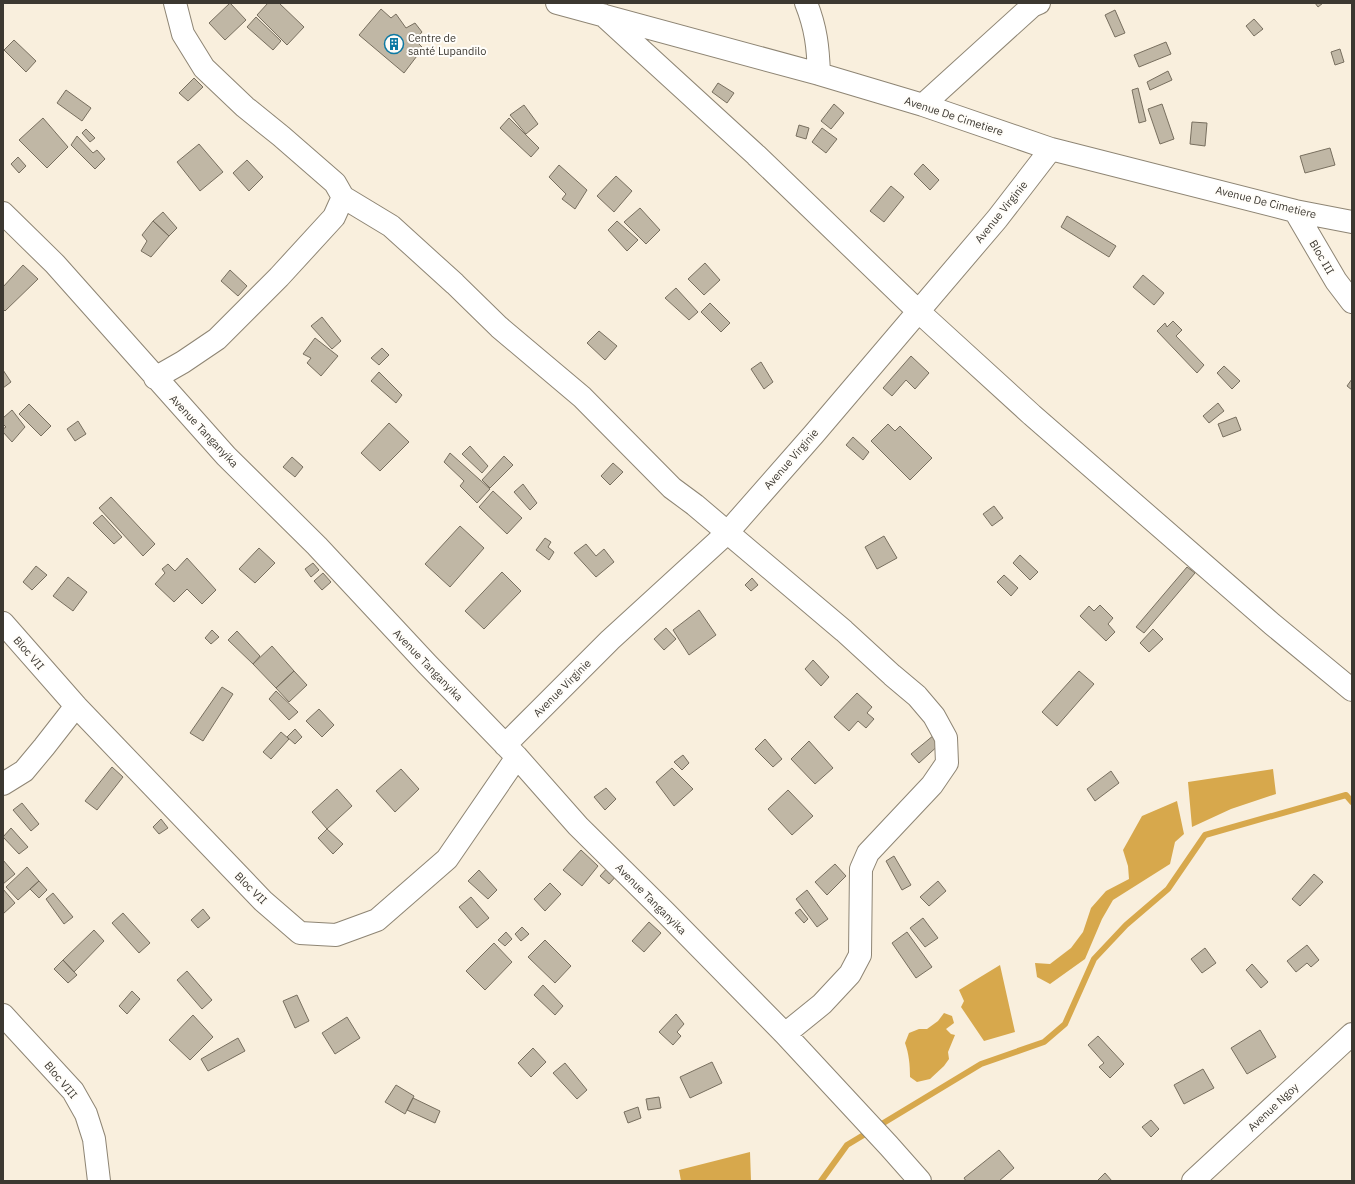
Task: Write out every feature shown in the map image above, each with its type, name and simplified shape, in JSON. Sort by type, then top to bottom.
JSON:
[{"type":"street","points":[[175,3],[183,34],[204,68],[245,107],[335,183],[343,197],[391,226],[455,284],[499,327],[582,398],[672,488],[695,505],[844,631],[917,696],[934,716],[946,738],[947,763],[932,785],[868,853],[861,869],[860,955],[850,974],[822,1004],[785,1034]]},
{"type":"street","name":"Avenue De Cimetiere","points":[[557,3],[819,74],[923,105],[1051,149],[1295,211],[1352,222]]},
{"type":"street","points":[[806,3],[811,16],[818,46],[819,74]]},
{"type":"street","points":[[923,105],[1033,4]]},
{"type":"street","points":[[603,15],[756,155],[918,311],[1032,415],[1272,624],[1352,690]]},
{"type":"street","name":"Avenue Virginie","points":[[511,751],[610,640],[727,533],[814,434],[997,219],[1051,149]]},
{"type":"street","points":[[156,378],[217,340],[279,277],[334,217],[343,197]]},
{"type":"street","name":"Bloc III","points":[[1295,211],[1336,281],[1352,302]]},
{"type":"street","name":"Avenue Tanganyika","points":[[3,213],[55,264],[226,456],[317,546],[427,664],[511,751],[578,826],[785,1034],[920,1181]]},
{"type":"street","name":"Bloc VII","points":[[3,623],[76,706],[262,901],[300,933],[336,935],[377,920],[447,859],[511,751]]},
{"type":"street","points":[[3,784],[24,771],[76,706]]},
{"type":"street","name":"Bloc VIII","points":[[3,1015],[73,1091],[86,1114],[94,1139],[99,1181]]},
{"type":"street","name":"Avenue Ngoy","points":[[1193,1181],[1352,1034]]},
{"type":"shaded area","points":[[1273,769],[1276,794],[1231,809],[1192,827],[1188,782]]},
{"type":"shaded area","points":[[1177,801],[1184,834],[1175,842],[1170,864],[1113,900],[1102,919],[1085,959],[1050,984],[1037,977],[1035,963],[1050,964],[1071,948],[1083,932],[1091,908],[1106,891],[1129,879],[1128,866],[1123,850],[1142,816]]},
{"type":"shaded area","points":[[1000,965],[1015,1032],[984,1041],[961,1007],[964,1001],[959,990]]},
{"type":"shaded area","points":[[944,1013],[952,1016],[954,1023],[946,1029],[951,1034],[955,1035],[948,1052],[949,1059],[930,1079],[917,1082],[910,1077],[909,1060],[905,1043],[909,1033],[919,1029],[927,1029],[938,1021]]},
{"type":"shaded area","points":[[750,1152],[751,1181],[681,1181],[679,1170]]},
{"type":"building","points":[[230,3],[246,20],[225,40],[209,23]]},
{"type":"building","points":[[268,3],[279,3],[304,27],[287,45],[257,15]]},
{"type":"building","points":[[1315,3],[1323,3],[1318,7]]},
{"type":"building","name":"Centre de santé Lupandilo","points":[[381,9],[391,18],[396,14],[406,28],[415,23],[422,32],[415,40],[423,48],[404,73],[359,35]]},
{"type":"building","points":[[1115,10],[1125,33],[1115,37],[1105,15]]},
{"type":"building","points":[[256,17],[281,41],[273,50],[247,27]]},
{"type":"building","points":[[1254,19],[1263,29],[1254,36],[1246,26]]},
{"type":"building","points":[[14,40],[36,61],[26,72],[4,50]]},
{"type":"building","points":[[1166,42],[1171,54],[1139,67],[1134,55]]},
{"type":"building","points":[[1340,49],[1344,62],[1335,65],[1331,52]]},
{"type":"building","points":[[1168,71],[1172,80],[1150,90],[1147,82]]},
{"type":"building","points":[[194,78],[203,87],[188,101],[179,93]]},
{"type":"building","points":[[718,83],[734,93],[727,103],[712,92]]},
{"type":"building","points":[[1138,88],[1146,121],[1139,123],[1132,90]]},
{"type":"building","points":[[66,90],[91,108],[82,121],[57,103]]},
{"type":"building","points":[[834,104],[844,113],[831,129],[821,121]]},
{"type":"building","points":[[1162,104],[1174,139],[1160,144],[1148,109]]},
{"type":"building","points":[[524,105],[538,124],[526,134],[510,115]]},
{"type":"building","points":[[43,118],[68,147],[47,168],[19,140]]},
{"type":"building","points":[[509,118],[539,148],[531,157],[500,128]]},
{"type":"building","points":[[1192,122],[1207,123],[1205,146],[1190,144]]},
{"type":"building","points":[[799,125],[809,128],[806,139],[796,136]]},
{"type":"building","points":[[822,128],[837,139],[826,153],[812,142]]},
{"type":"building","points":[[86,129],[95,138],[90,142],[82,133]]},
{"type":"building","points":[[77,136],[93,153],[97,150],[105,159],[95,169],[71,145]]},
{"type":"building","points":[[199,144],[223,172],[200,191],[177,162]]},
{"type":"building","points":[[1330,148],[1335,165],[1305,173],[1300,156]]},
{"type":"building","points":[[18,157],[26,166],[19,173],[11,164]]},
{"type":"building","points":[[247,160],[263,177],[249,191],[233,173]]},
{"type":"building","points":[[923,164],[939,180],[930,190],[914,174]]},
{"type":"building","points":[[559,165],[587,190],[575,209],[562,199],[566,194],[549,177]]},
{"type":"building","points":[[616,176],[632,191],[614,212],[597,196]]},
{"type":"building","points":[[891,186],[904,197],[884,222],[870,211]]},
{"type":"building","points":[[640,208],[660,230],[646,244],[624,222]]},
{"type":"building","points":[[163,212],[177,228],[169,236],[153,221]]},
{"type":"building","points":[[1067,216],[1116,246],[1109,257],[1061,227]]},
{"type":"building","points":[[153,221],[169,236],[151,257],[141,251],[147,241],[142,235]]},
{"type":"building","points":[[617,221],[638,240],[627,251],[608,230]]},
{"type":"building","points":[[705,263],[720,280],[704,295],[688,279]]},
{"type":"building","points":[[23,265],[38,279],[5,311],[3,309],[3,287]]},
{"type":"building","points":[[230,270],[247,286],[238,296],[221,281]]},
{"type":"building","points":[[1143,275],[1164,293],[1154,305],[1133,287]]},
{"type":"building","points":[[676,288],[698,312],[689,320],[665,298]]},
{"type":"building","points":[[710,303],[730,323],[721,332],[701,312]]},
{"type":"building","points":[[322,317],[341,341],[332,349],[311,326]]},
{"type":"building","points":[[1173,321],[1182,330],[1176,336],[1204,365],[1197,373],[1157,331],[1165,323],[1167,327]]},
{"type":"building","points":[[599,331],[617,346],[605,360],[587,343]]},
{"type":"building","points":[[315,338],[338,356],[321,376],[307,363],[311,358],[303,354]]},
{"type":"building","points":[[382,348],[389,355],[379,365],[371,358]]},
{"type":"building","points":[[911,356],[929,373],[915,389],[906,380],[892,396],[883,388]]},
{"type":"building","points":[[761,362],[773,382],[764,389],[751,369]]},
{"type":"building","points":[[1224,366],[1240,381],[1232,389],[1217,373]]},
{"type":"building","points":[[3,370],[11,382],[3,388]]},
{"type":"building","points":[[379,372],[402,395],[396,403],[371,381]]},
{"type":"building","points":[[1352,379],[1352,390],[1347,386]]},
{"type":"building","points":[[1218,403],[1224,411],[1209,423],[1203,416]]},
{"type":"building","points":[[29,404],[51,426],[41,436],[19,414]]},
{"type":"building","points":[[12,410],[25,427],[12,442],[3,432],[3,429],[6,427],[3,424],[3,418]]},
{"type":"building","points":[[1236,417],[1241,430],[1223,437],[1218,424]]},
{"type":"building","points":[[78,421],[86,434],[75,441],[67,429]]},
{"type":"building","points":[[389,423],[409,442],[380,471],[361,453]]},
{"type":"building","points":[[888,424],[895,431],[900,426],[932,458],[910,480],[871,441]]},
{"type":"building","points":[[853,437],[869,452],[863,460],[846,445]]},
{"type":"building","points":[[470,446],[488,466],[482,473],[462,454]]},
{"type":"building","points":[[450,453],[490,489],[477,503],[460,486],[464,481],[444,462]]},
{"type":"building","points":[[504,456],[513,465],[490,488],[482,480]]},
{"type":"building","points":[[292,457],[303,467],[295,477],[283,467]]},
{"type":"building","points":[[613,463],[623,472],[610,485],[601,476]]},
{"type":"building","points":[[523,484],[537,503],[530,510],[514,492]]},
{"type":"building","points":[[493,491],[522,518],[507,534],[479,507]]},
{"type":"building","points":[[111,497],[155,544],[143,556],[99,508]]},
{"type":"building","points":[[994,506],[1003,518],[992,526],[983,514]]},
{"type":"building","points":[[102,515],[122,537],[114,544],[93,523]]},
{"type":"building","points":[[460,526],[484,548],[450,587],[425,564]]},
{"type":"building","points":[[884,536],[897,558],[877,569],[865,547]]},
{"type":"building","points":[[545,538],[551,542],[548,547],[554,552],[549,560],[536,550]]},
{"type":"building","points":[[586,544],[596,556],[604,549],[614,562],[596,577],[574,553]]},
{"type":"building","points":[[259,548],[275,563],[255,583],[239,569]]},
{"type":"building","points":[[1020,555],[1038,572],[1030,580],[1013,563]]},
{"type":"building","points":[[187,558],[216,590],[202,604],[187,589],[174,602],[155,584],[165,573],[162,569],[168,564],[175,571]]},
{"type":"building","points":[[313,563],[319,570],[311,577],[305,569]]},
{"type":"building","points":[[36,566],[47,575],[32,590],[23,582]]},
{"type":"building","points":[[1187,567],[1195,573],[1144,633],[1136,627]]},
{"type":"building","points":[[502,572],[521,591],[484,629],[465,611]]},
{"type":"building","points":[[323,573],[331,582],[322,590],[314,581]]},
{"type":"building","points":[[1004,575],[1018,588],[1011,596],[997,582]]},
{"type":"building","points":[[68,577],[87,592],[73,611],[53,596]]},
{"type":"building","points":[[752,578],[758,585],[751,591],[745,585]]},
{"type":"building","points":[[1100,605],[1113,618],[1108,624],[1115,632],[1106,641],[1080,616],[1089,606],[1094,611]]},
{"type":"building","points":[[699,610],[716,635],[689,655],[673,630]]},
{"type":"building","points":[[666,628],[676,639],[664,650],[654,639]]},
{"type":"building","points":[[1153,629],[1163,639],[1149,652],[1140,643]]},
{"type":"building","points":[[212,630],[219,637],[211,644],[205,638]]},
{"type":"building","points":[[237,631],[260,656],[253,664],[228,640]]},
{"type":"building","points":[[272,646],[294,671],[276,688],[253,664]]},
{"type":"building","points":[[813,660],[829,677],[821,686],[805,669]]},
{"type":"building","points":[[294,671],[307,685],[289,702],[276,688]]},
{"type":"building","points":[[1079,671],[1094,684],[1057,726],[1042,712]]},
{"type":"building","points":[[222,687],[233,694],[203,741],[190,733]]},
{"type":"building","points":[[276,691],[298,712],[289,720],[269,699]]},
{"type":"building","points":[[857,693],[872,707],[867,713],[874,719],[866,728],[858,721],[849,731],[834,717]]},
{"type":"building","points":[[319,709],[334,725],[322,737],[306,721]]},
{"type":"building","points":[[295,729],[302,737],[295,744],[287,737]]},
{"type":"building","points":[[281,732],[289,739],[271,759],[263,752]]},
{"type":"building","points":[[934,735],[941,743],[919,763],[911,754]]},
{"type":"building","points":[[765,739],[782,759],[773,767],[755,749]]},
{"type":"building","points":[[809,741],[833,768],[815,784],[791,759]]},
{"type":"building","points":[[683,755],[689,763],[682,770],[674,762]]},
{"type":"building","points":[[112,767],[123,777],[97,810],[85,801]]},
{"type":"building","points":[[672,768],[693,789],[674,806],[656,782]]},
{"type":"building","points":[[401,769],[419,789],[395,812],[376,791]]},
{"type":"building","points":[[1111,771],[1119,783],[1095,801],[1087,789]]},
{"type":"building","points":[[606,788],[616,799],[605,810],[594,797]]},
{"type":"building","points":[[337,789],[352,806],[327,829],[312,812]]},
{"type":"building","points":[[788,790],[813,816],[792,835],[768,809]]},
{"type":"building","points":[[22,803],[39,824],[31,831],[13,810]]},
{"type":"building","points":[[161,819],[168,828],[159,834],[153,827]]},
{"type":"building","points":[[11,828],[28,847],[19,854],[3,837]]},
{"type":"building","points":[[327,829],[343,844],[333,854],[318,838]]},
{"type":"building","points":[[581,850],[598,866],[582,886],[563,870]]},
{"type":"building","points":[[894,856],[911,885],[902,890],[886,861]]},
{"type":"building","points":[[3,860],[15,874],[3,884]]},
{"type":"building","points":[[835,864],[846,876],[827,895],[815,882]]},
{"type":"building","points":[[609,866],[618,874],[609,884],[600,876]]},
{"type":"building","points":[[27,867],[39,881],[18,900],[6,887]]},
{"type":"building","points":[[479,870],[497,890],[488,899],[468,881]]},
{"type":"building","points":[[1314,874],[1323,882],[1300,906],[1292,899]]},
{"type":"building","points":[[39,881],[47,890],[39,898],[30,889]]},
{"type":"building","points":[[938,881],[946,891],[929,906],[920,897]]},
{"type":"building","points":[[550,883],[561,894],[545,911],[534,899]]},
{"type":"building","points":[[3,889],[15,903],[3,914]]},
{"type":"building","points":[[807,890],[828,919],[817,927],[796,899]]},
{"type":"building","points":[[53,893],[73,917],[64,924],[46,899]]},
{"type":"building","points":[[471,897],[489,918],[477,928],[459,907]]},
{"type":"building","points":[[203,909],[210,918],[198,928],[191,920]]},
{"type":"building","points":[[800,909],[808,919],[804,923],[795,913]]},
{"type":"building","points":[[123,913],[150,943],[139,953],[112,923]]},
{"type":"building","points":[[923,918],[938,938],[925,947],[910,928]]},
{"type":"building","points":[[649,922],[661,933],[644,952],[632,941]]},
{"type":"building","points":[[522,927],[529,934],[521,941],[515,934]]},
{"type":"building","points":[[94,930],[104,941],[74,972],[63,960]]},
{"type":"building","points":[[506,932],[512,939],[505,946],[498,940]]},
{"type":"building","points":[[907,932],[932,967],[916,978],[892,943]]},
{"type":"building","points":[[545,940],[571,966],[555,983],[528,957]]},
{"type":"building","points":[[494,943],[512,962],[485,990],[466,971]]},
{"type":"building","points":[[1307,945],[1319,960],[1311,967],[1307,963],[1296,972],[1287,961]]},
{"type":"building","points":[[1205,948],[1216,963],[1202,973],[1191,959]]},
{"type":"building","points":[[63,960],[77,975],[68,983],[54,969]]},
{"type":"building","points":[[1252,964],[1268,982],[1261,988],[1246,970]]},
{"type":"building","points":[[187,971],[212,1000],[202,1009],[177,980]]},
{"type":"building","points":[[543,985],[563,1006],[555,1015],[534,995]]},
{"type":"building","points":[[132,991],[140,999],[127,1014],[119,1006]]},
{"type":"building","points":[[297,995],[309,1021],[295,1028],[283,1001]]},
{"type":"building","points":[[676,1014],[684,1024],[677,1032],[681,1036],[673,1045],[659,1032]]},
{"type":"building","points":[[193,1015],[213,1037],[190,1060],[169,1040]]},
{"type":"building","points":[[347,1017],[360,1038],[335,1054],[322,1033]]},
{"type":"building","points":[[1260,1030],[1276,1057],[1247,1074],[1231,1048]]},
{"type":"building","points":[[1098,1036],[1124,1064],[1110,1078],[1099,1067],[1104,1063],[1088,1045]]},
{"type":"building","points":[[238,1038],[245,1051],[208,1071],[201,1059]]},
{"type":"building","points":[[533,1048],[546,1062],[531,1077],[518,1063]]},
{"type":"building","points":[[712,1062],[722,1083],[690,1098],[680,1077]]},
{"type":"building","points":[[565,1063],[587,1090],[577,1099],[553,1073]]},
{"type":"building","points":[[1203,1069],[1214,1088],[1184,1104],[1174,1085]]},
{"type":"building","points":[[396,1085],[414,1096],[405,1114],[385,1102]]},
{"type":"building","points":[[659,1097],[661,1108],[648,1110],[646,1099]]},
{"type":"building","points":[[413,1098],[440,1111],[435,1123],[407,1110]]},
{"type":"building","points":[[638,1107],[641,1118],[628,1123],[624,1112]]},
{"type":"building","points":[[1151,1120],[1159,1129],[1151,1137],[1142,1127]]},
{"type":"building","points":[[999,1150],[1014,1168],[999,1181],[966,1181],[964,1178]]},
{"type":"building","points":[[1105,1173],[1112,1181],[1097,1181]]},
{"type":"waterway","points":[[821,1181],[847,1145],[981,1064],[1044,1042],[1065,1024],[1094,959],[1126,925],[1168,889],[1205,835],[1346,795],[1352,802]]},
{"type":"place","name":"Centre de santé Lupandilo","points":[[394,44]]}]
